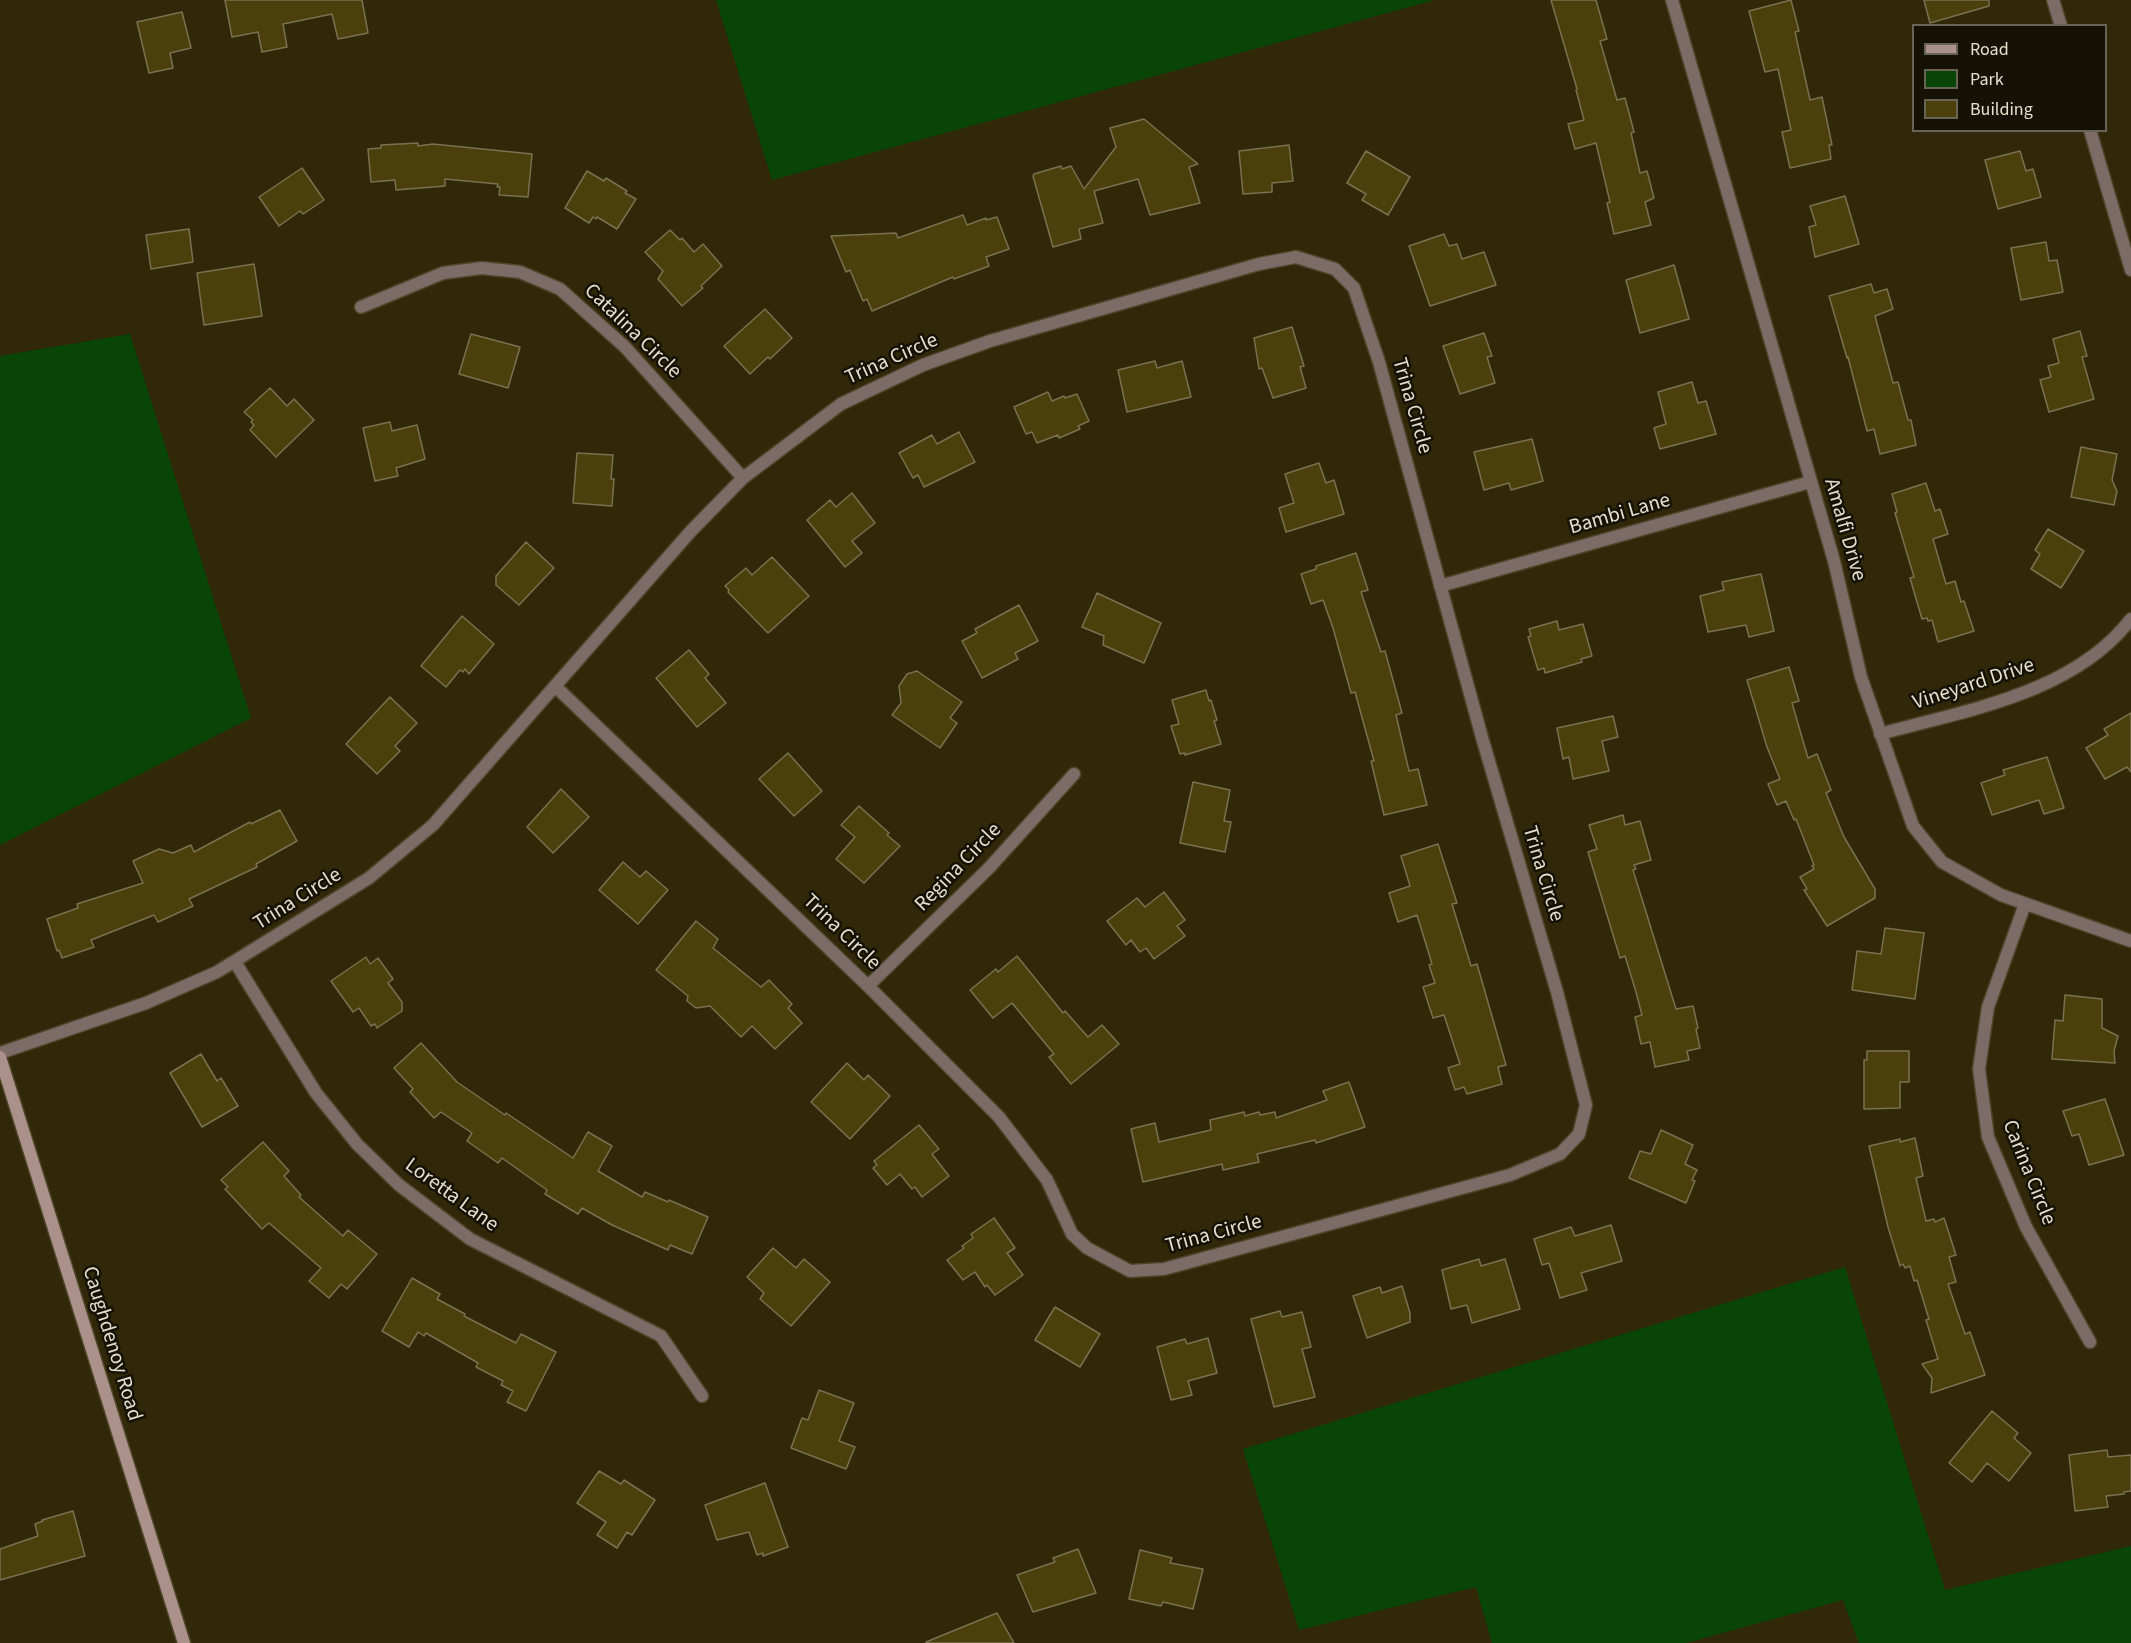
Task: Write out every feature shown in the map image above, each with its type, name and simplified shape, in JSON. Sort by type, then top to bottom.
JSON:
[{"type":"street","name":"Amalfi Drive","points":[[1672,0],[1834,561],[1862,677],[1913,826],[1942,862],[2001,895],[2131,941]]},
{"type":"street","points":[[2053,0],[2060,24]]},
{"type":"street","points":[[2091,132],[2131,270]]},
{"type":"street","name":"Trina Circle","points":[[0,1055],[146,1004],[235,962],[369,878],[433,825],[555,686],[692,531],[743,478],[841,404],[922,365],[990,341],[1259,264],[1296,257],[1335,268],[1353,288],[1379,362],[1483,741],[1557,992],[1586,1105],[1579,1134],[1560,1154],[1510,1175],[1164,1269],[1130,1271],[1087,1248],[1072,1234],[1047,1180],[999,1117],[868,986],[555,686]]},
{"type":"street","name":"Catalina Circle","points":[[361,307],[443,273],[482,267],[520,272],[560,290],[626,347],[743,478]]},
{"type":"street","name":"Bambi Lane","points":[[1440,585],[1810,482]]},
{"type":"street","name":"Vineyard Drive","points":[[1880,734],[2012,697],[2070,672],[2118,637],[2131,619]]},
{"type":"street","name":"Regina Circle","points":[[868,986],[989,868],[1074,774]]},
{"type":"street","name":"Carina Circle","points":[[2025,904],[1988,1007],[1979,1069],[1988,1137],[2026,1227],[2090,1342]]},
{"type":"street","name":"Loretta Lane","points":[[235,962],[316,1093],[357,1144],[399,1185],[470,1239],[661,1336],[702,1396]]},
{"type":"street","name":"Caughdenoy Road","points":[[0,1055],[183,1643]]},
{"type":"green space","points":[[716,0],[1435,0],[772,180]]},
{"type":"green space","points":[[130,334],[251,718],[0,845],[0,356]]},
{"type":"green space","points":[[1845,1267],[1945,1590],[2131,1546],[2131,1643],[1859,1643],[1843,1600],[1686,1643],[1492,1643],[1476,1587],[1299,1630],[1243,1449]]},
{"type":"building","points":[[225,0],[362,0],[368,33],[338,39],[332,14],[283,24],[287,47],[262,52],[258,32],[232,37]]},
{"type":"building","points":[[1551,0],[1596,0],[1607,39],[1600,41],[1617,100],[1625,98],[1634,132],[1631,133],[1640,173],[1647,171],[1654,198],[1645,202],[1651,225],[1614,234],[1607,203],[1610,202],[1596,143],[1575,149],[1568,124],[1584,120]]},
{"type":"building","points":[[1791,0],[1799,31],[1795,32],[1810,100],[1822,97],[1832,145],[1829,145],[1831,159],[1790,168],[1782,132],[1791,130],[1778,69],[1765,72],[1749,11]]},
{"type":"building","points":[[1924,0],[1989,0],[1989,6],[1930,23]]},
{"type":"building","points":[[182,12],[191,48],[170,53],[173,68],[149,73],[137,22]]},
{"type":"building","points":[[1144,119],[1198,164],[1189,167],[1200,203],[1150,215],[1138,179],[1094,191],[1103,223],[1079,229],[1081,239],[1053,247],[1034,174],[1061,166],[1062,169],[1071,166],[1084,189],[1116,147],[1110,128]]},
{"type":"building","points":[[418,143],[418,146],[433,144],[532,154],[528,197],[499,195],[498,184],[445,179],[445,186],[396,190],[395,180],[371,182],[368,149],[381,148],[381,145]]},
{"type":"building","points":[[1289,145],[1293,181],[1272,183],[1272,192],[1243,194],[1239,151]]},
{"type":"building","points":[[1366,151],[1410,177],[1388,215],[1362,200],[1366,194],[1347,183]]},
{"type":"building","points":[[2020,151],[2026,171],[2033,169],[2041,197],[1998,209],[1985,160]]},
{"type":"building","points":[[302,168],[324,200],[303,214],[300,211],[279,226],[259,197]]},
{"type":"building","points":[[587,171],[604,181],[606,178],[636,199],[617,229],[597,217],[596,219],[593,217],[589,223],[565,208]]},
{"type":"building","points":[[1845,196],[1859,244],[1815,257],[1809,227],[1816,225],[1810,206]]},
{"type":"building","points":[[963,215],[967,225],[986,218],[986,220],[997,217],[1009,249],[986,257],[989,266],[954,279],[953,277],[872,311],[867,299],[863,301],[850,270],[846,272],[831,236],[896,233],[898,238]]},
{"type":"building","points":[[189,229],[193,262],[151,269],[146,235]]},
{"type":"building","points":[[670,230],[680,240],[682,238],[694,252],[703,244],[722,266],[701,286],[703,288],[682,306],[658,279],[663,271],[645,252]]},
{"type":"building","points":[[1444,234],[1449,246],[1457,244],[1462,259],[1484,252],[1496,285],[1430,306],[1409,246]]},
{"type":"building","points":[[2046,242],[2049,261],[2057,260],[2063,292],[2021,300],[2011,248]]},
{"type":"building","points":[[254,264],[262,316],[204,325],[197,273]]},
{"type":"building","points":[[1674,265],[1689,319],[1640,333],[1626,280]]},
{"type":"building","points":[[1871,284],[1874,293],[1887,289],[1893,309],[1875,316],[1893,383],[1898,382],[1908,420],[1911,420],[1916,445],[1880,454],[1874,429],[1867,431],[1829,296]]},
{"type":"building","points":[[765,309],[792,338],[750,374],[724,346]]},
{"type":"building","points":[[1292,327],[1304,366],[1300,367],[1306,388],[1273,398],[1262,368],[1259,369],[1254,338]]},
{"type":"building","points":[[2080,331],[2087,356],[2082,357],[2094,399],[2049,412],[2040,380],[2051,377],[2048,366],[2059,363],[2053,339]]},
{"type":"building","points":[[1484,333],[1492,356],[1487,357],[1495,383],[1460,394],[1443,346]]},
{"type":"building","points":[[471,334],[520,347],[508,388],[459,374]]},
{"type":"building","points":[[1155,361],[1157,368],[1182,361],[1191,397],[1127,412],[1118,370]]},
{"type":"building","points":[[1692,382],[1698,403],[1706,401],[1716,434],[1660,449],[1654,428],[1666,424],[1658,392]]},
{"type":"building","points":[[270,388],[287,406],[294,399],[314,420],[276,457],[250,430],[254,425],[251,422],[253,420],[244,412]]},
{"type":"building","points":[[1048,392],[1052,401],[1077,394],[1089,421],[1078,426],[1080,429],[1059,438],[1058,435],[1037,443],[1032,432],[1026,434],[1014,407]]},
{"type":"building","points":[[390,422],[392,431],[417,425],[425,459],[396,468],[398,476],[375,481],[363,428]]},
{"type":"building","points":[[959,432],[975,462],[924,487],[918,475],[913,478],[899,453],[932,435],[937,444]]},
{"type":"building","points":[[1532,439],[1543,481],[1511,490],[1509,483],[1484,490],[1474,452]]},
{"type":"building","points":[[2081,447],[2117,454],[2112,480],[2117,491],[2114,505],[2071,497]]},
{"type":"building","points":[[577,453],[613,455],[612,506],[573,503]]},
{"type":"building","points":[[1319,463],[1326,483],[1334,480],[1344,514],[1286,532],[1279,508],[1294,503],[1285,474]]},
{"type":"building","points":[[1926,483],[1935,511],[1940,509],[1948,534],[1933,539],[1946,584],[1955,581],[1961,602],[1964,601],[1974,631],[1938,642],[1932,620],[1922,619],[1910,578],[1914,577],[1895,513],[1897,512],[1892,494]]},
{"type":"building","points":[[852,493],[875,523],[852,541],[862,553],[845,567],[807,520],[830,500],[836,507]]},
{"type":"building","points":[[2048,529],[2084,551],[2061,588],[2031,569],[2040,554],[2035,550]]},
{"type":"building","points":[[526,542],[554,568],[519,605],[496,585],[496,576]]},
{"type":"building","points":[[1356,553],[1368,590],[1361,592],[1381,652],[1385,651],[1402,713],[1396,715],[1409,771],[1418,769],[1427,805],[1384,815],[1371,761],[1374,761],[1355,692],[1351,693],[1333,628],[1323,600],[1311,604],[1301,574],[1316,569],[1316,566]]},
{"type":"building","points":[[772,557],[809,596],[768,633],[728,592],[725,586],[746,568],[752,575]]},
{"type":"building","points":[[1761,574],[1774,631],[1749,637],[1746,625],[1708,632],[1700,596],[1724,590],[1722,582]]},
{"type":"building","points":[[1097,593],[1161,623],[1144,663],[1103,645],[1104,636],[1082,627]]},
{"type":"building","points":[[1019,605],[1038,641],[1015,653],[1018,659],[982,678],[962,641],[977,633],[975,629]]},
{"type":"building","points":[[462,616],[494,644],[469,674],[465,669],[463,672],[460,670],[446,687],[421,666]]},
{"type":"building","points":[[1557,621],[1559,630],[1583,624],[1592,656],[1581,659],[1582,662],[1545,673],[1544,668],[1538,670],[1528,637],[1531,636],[1529,629]]},
{"type":"building","points":[[689,650],[709,674],[705,678],[726,703],[697,727],[656,678]]},
{"type":"building","points":[[1789,667],[1799,701],[1792,703],[1808,758],[1817,754],[1831,790],[1826,793],[1844,837],[1875,889],[1875,898],[1827,926],[1804,890],[1807,889],[1800,877],[1814,869],[1812,866],[1814,865],[1796,819],[1794,820],[1786,801],[1777,805],[1768,784],[1780,779],[1767,747],[1747,680]]},
{"type":"building","points":[[917,671],[962,702],[950,718],[957,723],[940,748],[892,715],[901,703],[899,686],[907,674]]},
{"type":"building","points":[[1206,690],[1217,720],[1214,721],[1221,744],[1185,755],[1185,753],[1180,754],[1171,726],[1179,724],[1172,700]]},
{"type":"building","points":[[390,697],[417,723],[395,746],[400,751],[377,774],[346,744]]},
{"type":"building","points":[[2131,713],[2131,772],[2127,767],[2105,779],[2086,748],[2108,735],[2104,729]]},
{"type":"building","points":[[1613,716],[1618,737],[1602,741],[1609,771],[1573,779],[1569,757],[1563,759],[1557,728]]},
{"type":"building","points":[[788,753],[822,791],[794,816],[759,779]]},
{"type":"building","points":[[2047,757],[2064,808],[2044,814],[2039,800],[1992,815],[1981,783],[2005,775],[2003,770]]},
{"type":"building","points":[[1193,782],[1230,790],[1224,821],[1231,822],[1225,852],[1180,843]]},
{"type":"building","points":[[561,789],[589,817],[553,853],[527,827]]},
{"type":"building","points":[[859,806],[900,846],[864,883],[836,859],[855,837],[841,825]]},
{"type":"building","points":[[280,810],[297,841],[256,864],[257,867],[189,899],[193,906],[158,922],[154,915],[91,940],[94,947],[62,958],[59,950],[57,951],[47,919],[78,908],[77,904],[143,883],[133,861],[159,849],[173,853],[191,845],[194,852],[250,822],[251,824]]},
{"type":"building","points":[[1623,815],[1625,825],[1640,821],[1651,860],[1634,865],[1636,869],[1633,870],[1676,1009],[1693,1006],[1698,1028],[1696,1029],[1700,1048],[1687,1051],[1689,1060],[1655,1067],[1650,1042],[1641,1044],[1635,1017],[1642,1015],[1636,992],[1625,956],[1620,958],[1588,852],[1597,849],[1589,825]]},
{"type":"building","points":[[1438,844],[1457,903],[1452,904],[1471,966],[1477,964],[1506,1065],[1498,1067],[1502,1084],[1467,1094],[1464,1087],[1455,1090],[1448,1068],[1460,1064],[1444,1015],[1433,1018],[1423,987],[1435,983],[1429,965],[1432,964],[1417,915],[1398,922],[1389,893],[1410,886],[1401,856]]},
{"type":"building","points":[[623,862],[640,877],[646,871],[668,890],[638,924],[599,890]]},
{"type":"building","points":[[1164,892],[1185,920],[1177,926],[1185,936],[1154,959],[1146,948],[1140,952],[1131,940],[1126,945],[1107,921],[1137,898],[1145,907]]},
{"type":"building","points":[[696,921],[718,939],[713,948],[761,987],[769,980],[792,1004],[788,1008],[802,1023],[775,1049],[752,1026],[741,1037],[710,1006],[696,1008],[687,1001],[688,996],[656,970]]},
{"type":"building","points":[[1885,928],[1924,933],[1915,999],[1852,990],[1857,951],[1881,954]]},
{"type":"building","points":[[1017,956],[1063,1013],[1065,1011],[1088,1037],[1102,1025],[1119,1044],[1071,1084],[1049,1057],[1054,1054],[1012,1003],[993,1018],[970,990],[996,969],[998,972]]},
{"type":"building","points":[[366,957],[370,964],[378,958],[393,979],[388,983],[402,1002],[402,1011],[377,1028],[375,1024],[371,1026],[359,1008],[353,1012],[331,981]]},
{"type":"building","points":[[2065,995],[2102,999],[2102,1028],[2118,1036],[2114,1051],[2115,1063],[2052,1059],[2055,1020],[2063,1021]]},
{"type":"building","points":[[421,1043],[457,1082],[573,1158],[588,1132],[612,1146],[598,1171],[642,1197],[645,1192],[708,1217],[692,1254],[670,1245],[668,1250],[612,1225],[582,1208],[578,1214],[545,1194],[547,1190],[502,1158],[498,1163],[467,1141],[472,1133],[441,1112],[434,1118],[410,1092],[413,1089],[394,1068]]},
{"type":"building","points":[[1867,1051],[1909,1051],[1909,1082],[1900,1082],[1900,1108],[1864,1109],[1864,1060],[1867,1060]]},
{"type":"building","points":[[201,1054],[217,1081],[221,1078],[238,1106],[202,1127],[170,1073]]},
{"type":"building","points":[[847,1063],[864,1080],[868,1075],[890,1096],[850,1139],[811,1102]]},
{"type":"building","points":[[1349,1082],[1365,1127],[1316,1143],[1315,1140],[1257,1154],[1259,1162],[1223,1170],[1222,1164],[1143,1182],[1131,1129],[1155,1123],[1159,1142],[1211,1130],[1210,1120],[1244,1112],[1245,1116],[1259,1112],[1260,1115],[1275,1112],[1276,1118],[1327,1100],[1323,1091]]},
{"type":"building","points":[[2105,1099],[2124,1155],[2089,1165],[2079,1134],[2072,1136],[2063,1111]]},
{"type":"building","points":[[919,1125],[939,1149],[932,1154],[949,1176],[922,1197],[915,1187],[912,1189],[900,1174],[887,1185],[873,1168],[877,1165],[874,1161]]},
{"type":"building","points":[[1661,1130],[1693,1145],[1685,1164],[1697,1170],[1686,1203],[1629,1178],[1640,1151],[1651,1154]]},
{"type":"building","points":[[1915,1138],[1923,1176],[1916,1178],[1926,1221],[1934,1219],[1935,1222],[1944,1218],[1956,1255],[1949,1257],[1956,1282],[1948,1284],[1965,1334],[1970,1332],[1985,1375],[1931,1393],[1932,1378],[1922,1364],[1938,1359],[1926,1320],[1929,1319],[1917,1280],[1914,1281],[1910,1266],[1905,1268],[1903,1264],[1900,1266],[1888,1227],[1869,1146]]},
{"type":"building","points":[[263,1142],[289,1171],[284,1176],[301,1195],[299,1197],[343,1236],[348,1230],[377,1254],[347,1289],[341,1284],[329,1298],[309,1281],[321,1268],[269,1223],[262,1229],[225,1189],[228,1187],[221,1180]]},
{"type":"building","points":[[994,1218],[1015,1248],[1007,1253],[1023,1275],[995,1295],[987,1285],[985,1287],[975,1272],[963,1280],[947,1260],[964,1248],[962,1246],[973,1238],[971,1234]]},
{"type":"building","points":[[1611,1225],[1622,1261],[1581,1273],[1587,1290],[1560,1298],[1549,1263],[1542,1265],[1534,1239],[1571,1227],[1575,1236]]},
{"type":"building","points":[[773,1248],[796,1268],[804,1259],[830,1282],[791,1326],[760,1299],[764,1293],[747,1277]]},
{"type":"building","points":[[1479,1259],[1481,1266],[1505,1259],[1520,1309],[1472,1323],[1467,1305],[1451,1309],[1442,1270]]},
{"type":"building","points":[[412,1278],[440,1294],[437,1299],[465,1314],[464,1316],[516,1343],[521,1334],[556,1352],[526,1411],[507,1402],[513,1391],[501,1385],[503,1381],[476,1367],[478,1363],[426,1333],[424,1336],[418,1332],[409,1347],[382,1331]]},
{"type":"building","points":[[1402,1286],[1410,1313],[1410,1322],[1367,1338],[1353,1296],[1380,1287],[1382,1293]]},
{"type":"building","points":[[1055,1307],[1100,1334],[1080,1367],[1035,1340]]},
{"type":"building","points":[[1280,1311],[1282,1317],[1302,1312],[1311,1347],[1302,1349],[1315,1397],[1274,1407],[1251,1319]]},
{"type":"building","points":[[1208,1338],[1217,1373],[1188,1381],[1192,1395],[1171,1400],[1157,1347],[1185,1339],[1187,1344]]},
{"type":"building","points":[[819,1390],[854,1403],[839,1441],[855,1447],[846,1469],[791,1448],[802,1418],[808,1420]]},
{"type":"building","points":[[1992,1411],[2018,1433],[2014,1438],[2031,1453],[2009,1481],[1987,1463],[1972,1482],[1949,1463]]},
{"type":"building","points":[[2107,1450],[2108,1457],[2131,1455],[2131,1491],[2106,1496],[2108,1507],[2075,1511],[2069,1455]]},
{"type":"building","points":[[599,1471],[621,1484],[624,1480],[655,1500],[632,1535],[627,1532],[617,1548],[597,1535],[606,1522],[577,1503]]},
{"type":"building","points":[[765,1483],[788,1547],[763,1556],[763,1553],[757,1555],[749,1532],[717,1540],[705,1505]]},
{"type":"building","points":[[73,1511],[85,1556],[0,1580],[0,1549],[38,1536],[35,1524],[42,1520]]},
{"type":"building","points":[[1078,1549],[1096,1593],[1033,1612],[1017,1575],[1055,1562],[1053,1558]]},
{"type":"building","points":[[1140,1550],[1172,1558],[1170,1563],[1203,1569],[1193,1609],[1163,1602],[1161,1606],[1129,1599]]},
{"type":"building","points":[[997,1613],[1014,1643],[926,1643],[926,1642]]}]
